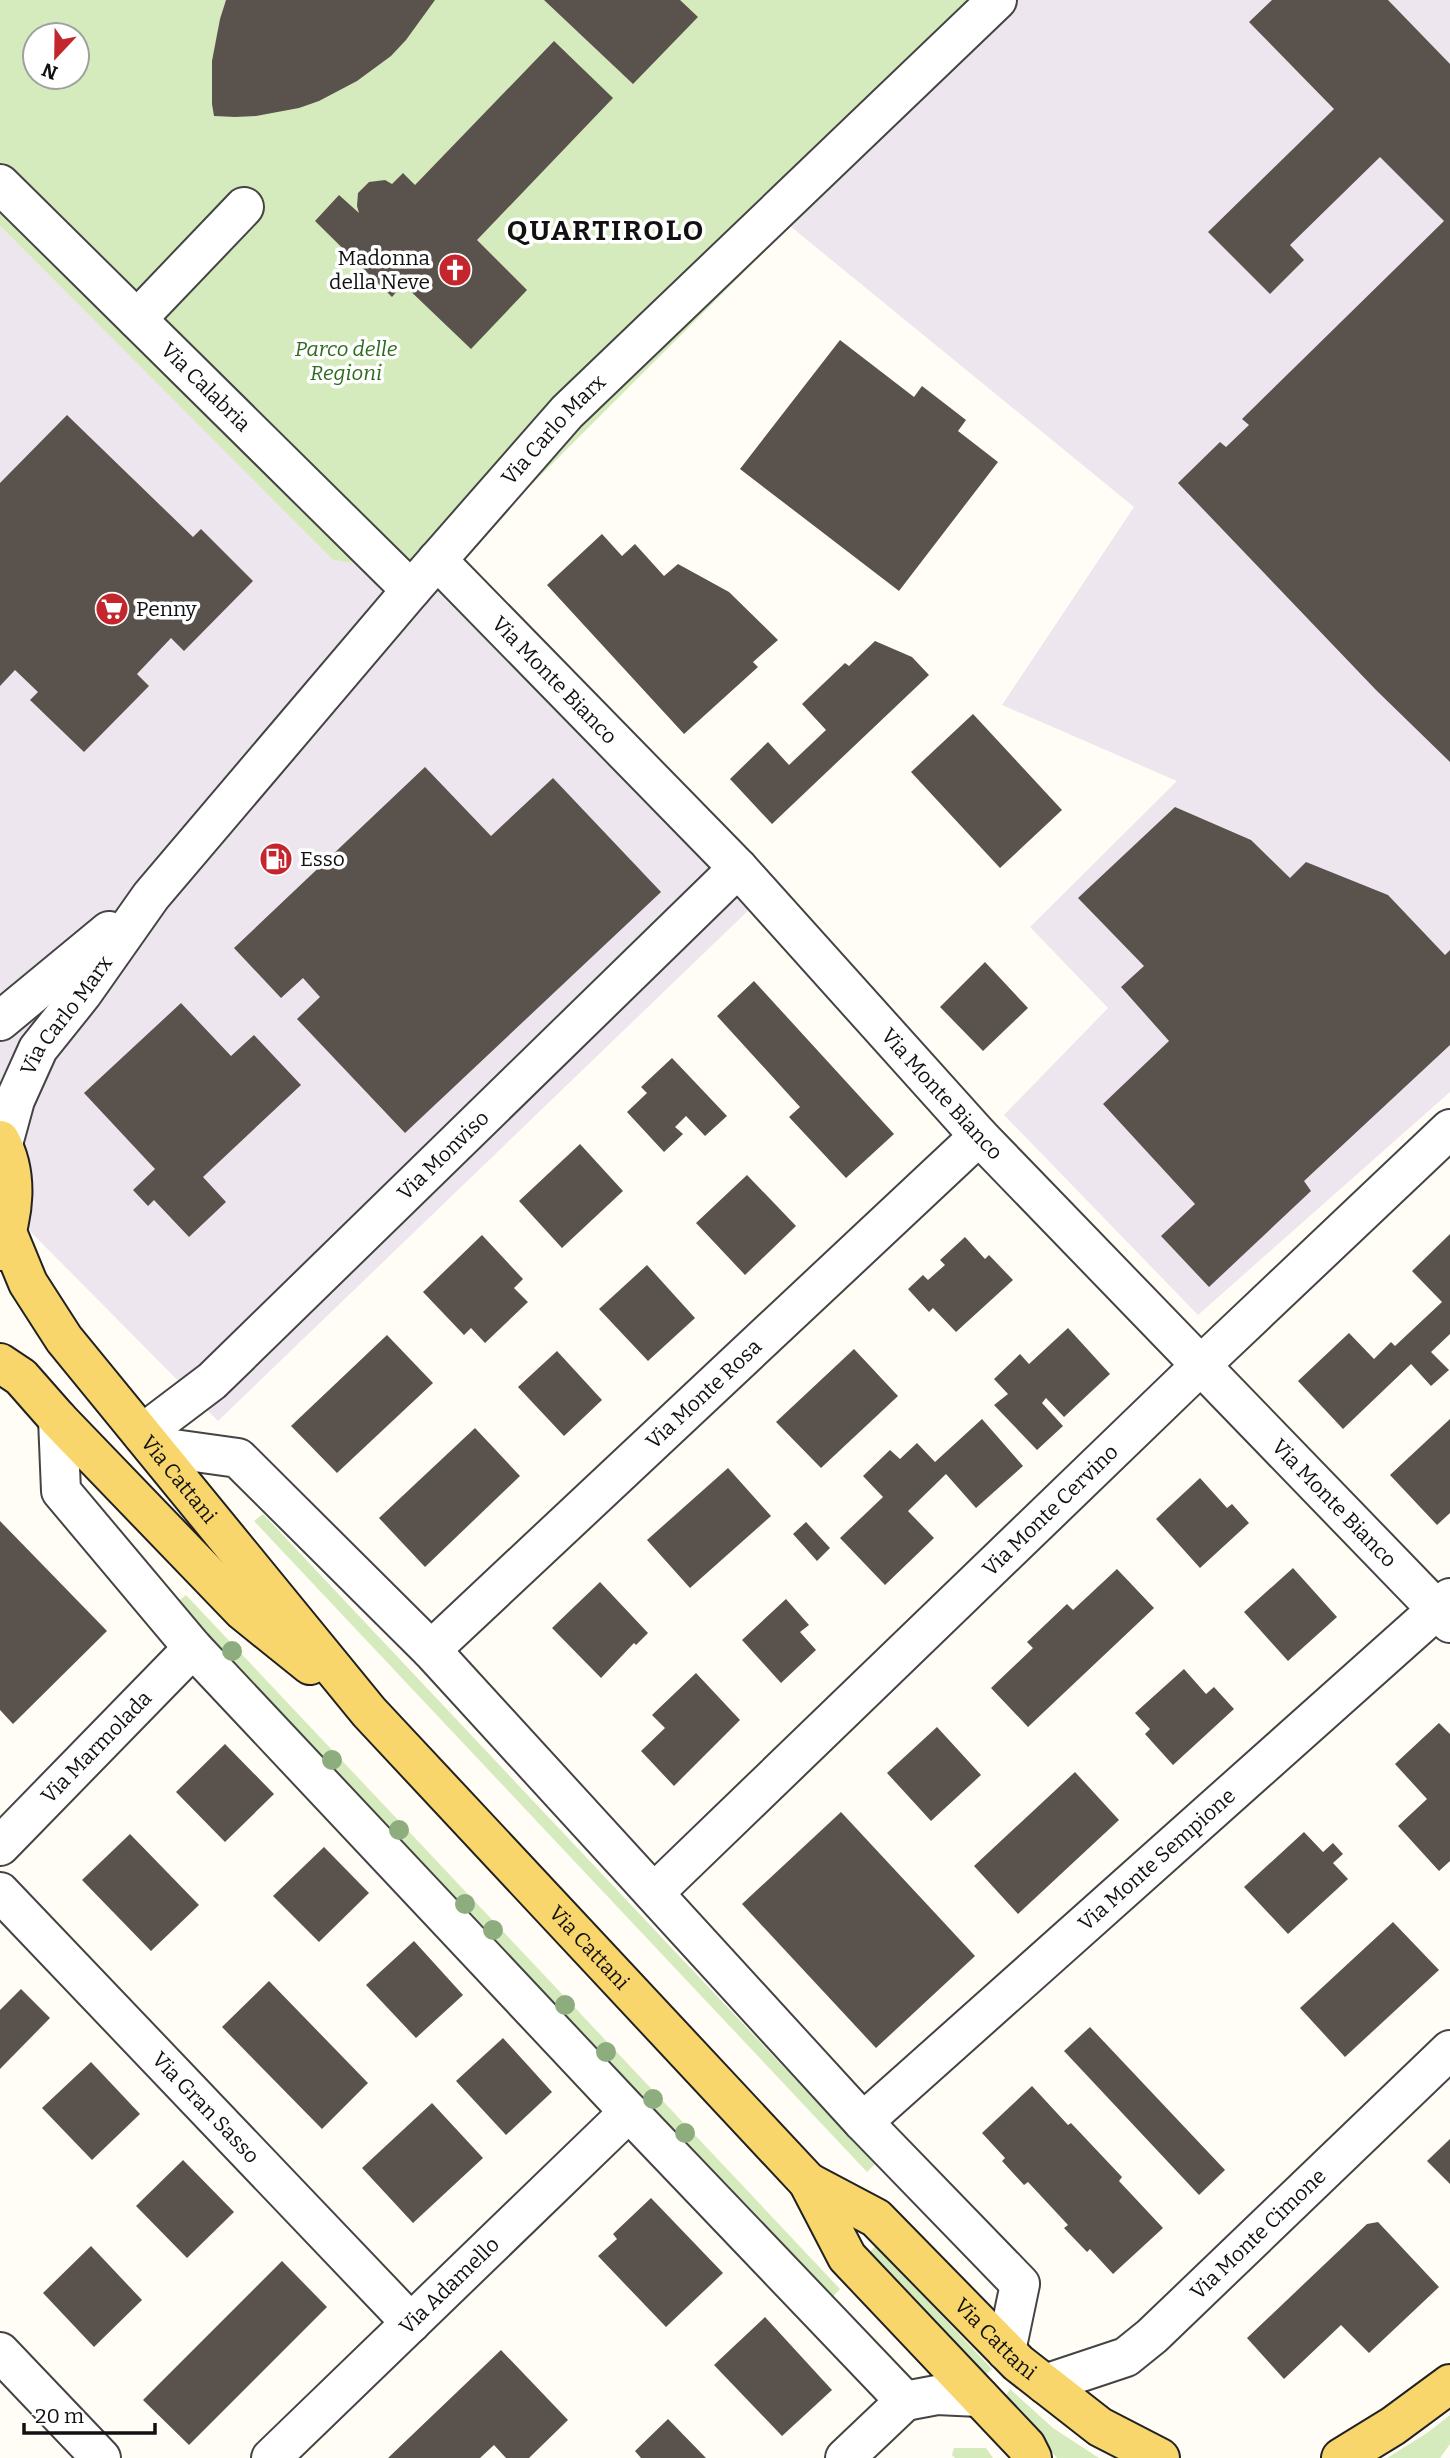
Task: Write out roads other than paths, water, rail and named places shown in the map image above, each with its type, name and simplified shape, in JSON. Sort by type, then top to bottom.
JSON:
[{"type":"main road","name":"Via Carlo Marx","points":[[1,1142],[11,1173],[13,1203],[4,1241]]},
{"type":"main road","name":"Via Cattani","points":[[4,1241],[64,1339],[369,1712],[808,2182],[847,2258],[1026,2446],[1032,2458]]},
{"type":"main road","name":"Via Cattani","points":[[0,1363],[21,1377],[243,1611],[369,1712]]},
{"type":"main road","name":"Via Cattani","points":[[808,2182],[876,2218],[1006,2351],[1045,2384],[1100,2427],[1160,2458]]},
{"type":"main road","points":[[1341,2458],[1393,2426],[1450,2384]]},
{"type":"street","name":"Via Carlo Marx","points":[[1,1142],[15,1100],[38,1049],[82,994],[151,896],[437,560],[561,419],[997,0]]},
{"type":"street","name":"Via Calabria","points":[[0,184],[411,590]]},
{"type":"street","points":[[137,319],[244,206]]},
{"type":"street","name":"Via Monte Bianco","points":[[437,560],[738,868],[979,1136],[1200,1366],[1446,1611]]},
{"type":"street","name":"Via Monviso","points":[[147,1440],[212,1381],[738,868]]},
{"type":"street","name":"Via Carlo Marx","points":[[0,1021],[151,896]]},
{"type":"street","name":"Via Monte Cervino","points":[[654,1893],[1200,1366],[1450,1129]]},
{"type":"street","name":"Via Monte Rosa","points":[[431,1650],[979,1136]]},
{"type":"street","points":[[58,1419],[61,1491],[193,1648],[905,2401]]},
{"type":"street","points":[[147,1440],[238,1458],[431,1650],[863,2122],[1020,2284],[1006,2351]]},
{"type":"street","name":"Via Monte Sempione","points":[[863,2122],[1446,1611]]},
{"type":"street","name":"Via Marmolada","points":[[0,1846],[193,1648]]},
{"type":"street","name":"Via Gran Sasso","points":[[0,1892],[411,2323]]},
{"type":"street","name":"Via Monte Cimone","points":[[1045,2384],[1126,2357],[1152,2336],[1450,2050]]},
{"type":"street","name":"Via Adamello","points":[[271,2458],[629,2112]]},
{"type":"street","points":[[0,2352],[101,2458]]},
{"type":"street","points":[[845,2458],[905,2401],[937,2395],[979,2398]]},
{"type":"place","name":"Madonna della Neve","points":[[455,270]]},
{"type":"place","name":"Penny","points":[[112,609]]},
{"type":"place","name":"Esso","points":[[276,859]]},
{"type":"district","name":"QUARTIROLO","points":[[606,230]]},
{"type":"park label","name":"Parco delle Regioni","points":[[346,361]]}]
